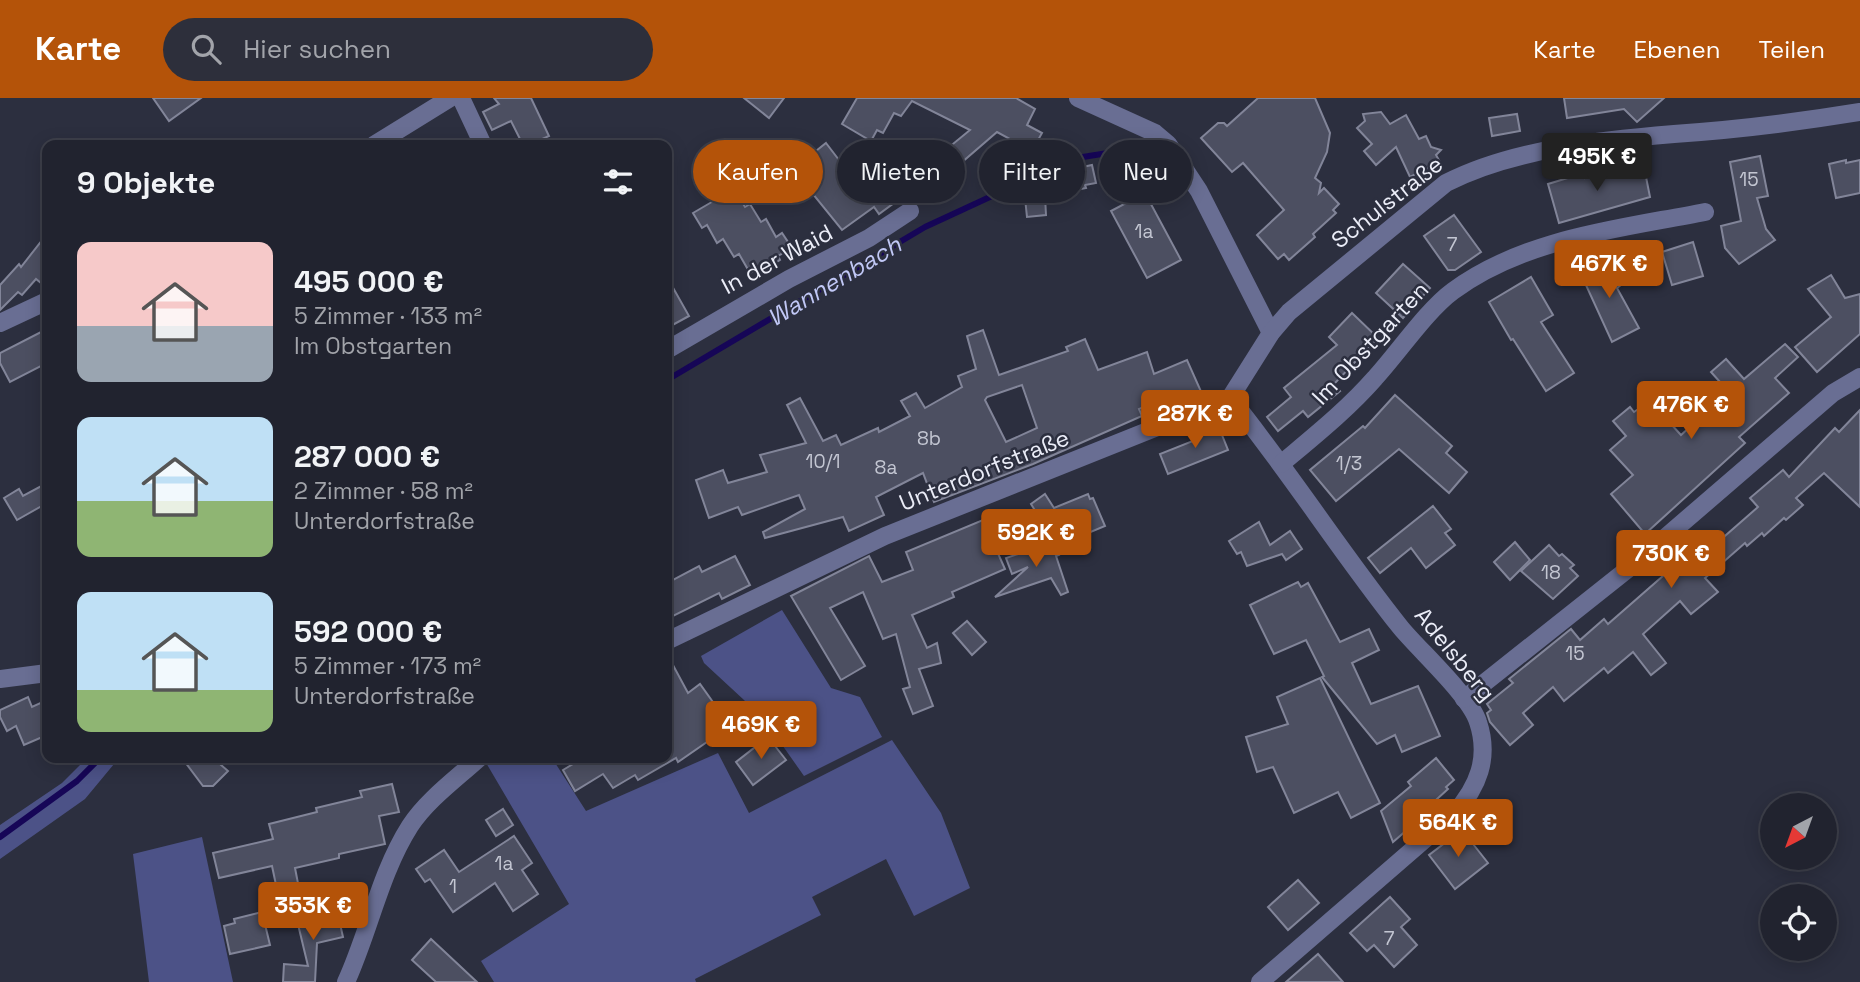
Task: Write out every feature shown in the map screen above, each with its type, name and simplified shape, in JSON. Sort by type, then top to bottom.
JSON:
[{"type":"street","points":[[382,140],[450,98]]},
{"type":"street","points":[[461,98],[481,140]]},
{"type":"street","points":[[1078,98],[1155,133],[1168,144],[1199,191],[1271,333],[1230,398]]},
{"type":"street","name":"Schulstraße","points":[[1271,333],[1289,312],[1446,183],[1469,171],[1526,156],[1625,137],[1688,133],[1860,112]]},
{"type":"street","name":"In der Waid","points":[[672,347],[778,285],[869,238],[910,211]]},
{"type":"street","name":"Im Obstgarten","points":[[1281,464],[1346,409],[1439,303],[1481,273],[1504,261],[1551,244],[1705,212]]},
{"type":"street","points":[[0,323],[42,303]]},
{"type":"street","points":[[1464,699],[1637,561],[1833,393],[1860,377]]},
{"type":"street","name":"Adelsberg","points":[[1230,398],[1402,629],[1464,699],[1478,720],[1484,749],[1480,774],[1469,796],[1440,828],[1260,982]]},
{"type":"street","name":"Unterdorfstraße","points":[[672,639],[885,536],[1230,398]]},
{"type":"street","points":[[0,679],[42,674]]},
{"type":"street","points":[[346,982],[395,856],[411,825],[438,795],[473,763]]},
{"type":"shaded area","points":[[782,610],[831,688],[860,697],[882,737],[804,776],[773,732],[744,700],[704,663],[701,656]]},
{"type":"shaded area","points":[[892,740],[941,813],[970,888],[914,916],[886,859],[812,897],[821,915],[695,979],[696,982],[494,982],[481,961],[569,904],[486,763],[555,763],[586,811],[718,753],[749,813]]},
{"type":"shaded area","points":[[82,763],[115,763],[85,799],[0,859],[0,825],[62,783]]},
{"type":"shaded area","points":[[202,837],[233,982],[149,982],[133,854]]},
{"type":"building","points":[[153,98],[201,98],[169,121]]},
{"type":"building","points":[[494,98],[531,98],[549,136],[540,140],[520,140],[511,121],[492,130],[483,112],[499,104]]},
{"type":"building","points":[[744,98],[784,98],[769,118]]},
{"type":"building","points":[[857,98],[1016,98],[1035,109],[1027,125],[1042,133],[1038,140],[1012,140],[997,132],[988,140],[979,140],[979,148],[965,160],[965,140],[958,140],[970,130],[912,101],[901,116],[894,113],[883,133],[877,130],[872,140],[842,124]]},
{"type":"building","points":[[1258,98],[1315,98],[1330,133],[1327,152],[1315,178],[1321,183],[1319,193],[1324,188],[1339,204],[1333,210],[1336,213],[1313,234],[1315,237],[1289,260],[1284,254],[1278,259],[1257,235],[1284,210],[1243,163],[1232,172],[1201,138],[1218,123],[1227,126]]},
{"type":"building","points":[[1564,98],[1664,98],[1637,122],[1624,109],[1567,118]]},
{"type":"building","points":[[1381,112],[1390,124],[1406,115],[1419,139],[1426,136],[1431,147],[1441,150],[1436,155],[1440,162],[1410,177],[1396,147],[1376,165],[1364,151],[1372,144],[1357,128],[1365,121],[1363,114]]},
{"type":"building","points":[[1517,114],[1520,131],[1492,136],[1489,118]]},
{"type":"building","points":[[826,143],[837,157],[837,203],[894,203],[879,214],[874,207],[842,230],[820,203],[823,203],[823,145]]},
{"type":"building","points":[[1760,156],[1768,196],[1757,198],[1766,229],[1775,240],[1739,264],[1725,248],[1721,226],[1741,221],[1730,162]]},
{"type":"building","points":[[1846,160],[1846,163],[1860,160],[1860,193],[1836,198],[1829,164]]},
{"type":"building","points":[[1092,165],[1096,183],[1085,185],[1085,166]]},
{"type":"building","points":[[1644,167],[1650,197],[1559,223],[1548,184],[1584,173],[1585,178]]},
{"type":"building","points":[[710,203],[743,203],[745,207],[750,204],[761,222],[766,219],[776,237],[782,233],[792,248],[778,256],[780,260],[766,269],[763,265],[750,273],[739,254],[734,257],[723,239],[717,243],[707,225],[702,228],[693,213]]},
{"type":"building","points":[[1026,203],[1045,203],[1046,215],[1027,217]]},
{"type":"building","points":[[1126,203],[1150,203],[1181,260],[1147,278],[1111,211]]},
{"type":"building","points":[[1454,215],[1481,252],[1455,270],[1448,270],[1424,236]]},
{"type":"building","points":[[42,240],[42,284],[36,279],[22,295],[18,292],[0,310],[0,285],[19,264],[21,267]]},
{"type":"building","points":[[1693,242],[1703,276],[1672,285],[1662,252]]},
{"type":"building","points":[[1608,258],[1621,285],[1617,288],[1639,328],[1612,342],[1580,272]]},
{"type":"building","points":[[1403,264],[1430,288],[1403,318],[1376,293]]},
{"type":"building","points":[[1831,275],[1845,298],[1860,294],[1860,334],[1817,372],[1795,347],[1831,317],[1808,289]]},
{"type":"building","points":[[1531,277],[1553,315],[1541,322],[1574,373],[1546,391],[1489,302]]},
{"type":"building","points":[[672,286],[689,316],[672,325]]},
{"type":"building","points":[[1352,313],[1378,338],[1334,384],[1340,391],[1308,417],[1303,411],[1278,431],[1267,417],[1291,397],[1284,388],[1337,345],[1329,337]]},
{"type":"building","points":[[983,330],[999,375],[1068,351],[1066,347],[1085,339],[1098,370],[1147,352],[1154,374],[1187,360],[1203,396],[1178,407],[1172,395],[1139,409],[1142,416],[1033,464],[934,502],[923,473],[876,497],[884,515],[849,531],[843,517],[765,538],[763,532],[805,509],[799,495],[742,515],[738,507],[709,518],[696,480],[723,470],[728,483],[767,472],[760,455],[806,443],[787,405],[800,398],[823,441],[836,435],[841,445],[878,428],[879,432],[910,416],[901,401],[916,393],[925,408],[962,387],[958,376],[976,369],[967,336]],"holes":[[[1022,385],[1037,428],[1006,442],[985,400]]]},
{"type":"building","points":[[42,332],[42,366],[10,382],[0,363],[0,353]]},
{"type":"building","points":[[1785,344],[1798,357],[1775,378],[1789,393],[1739,437],[1745,443],[1645,534],[1611,494],[1633,475],[1610,450],[1626,436],[1613,421],[1630,407],[1634,412],[1650,401],[1681,435],[1729,392],[1711,372],[1726,359],[1744,379]]},
{"type":"building","points":[[1395,395],[1452,446],[1446,453],[1467,472],[1449,493],[1399,449],[1336,501],[1310,470],[1363,426],[1365,428]]},
{"type":"building","points":[[1860,410],[1860,507],[1824,473],[1796,498],[1803,505],[1786,520],[1784,518],[1764,536],[1762,533],[1747,546],[1745,543],[1705,578],[1718,592],[1691,614],[1680,601],[1643,634],[1666,663],[1651,675],[1633,652],[1608,673],[1604,668],[1564,701],[1553,687],[1523,713],[1533,725],[1510,745],[1490,722],[1487,713],[1491,710],[1487,704],[1513,683],[1509,679],[1571,629],[1580,640],[1604,619],[1608,624],[1711,534],[1718,542],[1758,507],[1750,498],[1783,470],[1789,477],[1835,428],[1839,432]]},
{"type":"building","points":[[1218,425],[1228,450],[1168,474],[1160,454],[1193,441],[1191,436]]},
{"type":"building","points":[[42,486],[42,506],[17,520],[4,498],[19,489],[23,496]]},
{"type":"building","points":[[1045,494],[1054,508],[1088,494],[1090,499],[1093,498],[1105,526],[1057,546],[1031,504]]},
{"type":"building","points":[[1433,506],[1451,529],[1445,533],[1455,545],[1426,568],[1411,548],[1380,573],[1368,558]]},
{"type":"building","points":[[983,520],[1005,569],[952,592],[954,597],[912,615],[927,648],[937,643],[941,663],[919,669],[933,706],[913,714],[903,689],[910,687],[896,634],[883,639],[863,592],[830,608],[865,666],[841,680],[791,596],[869,556],[882,582],[913,570],[906,552]]},
{"type":"building","points":[[1259,522],[1270,545],[1290,531],[1302,549],[1286,560],[1282,554],[1247,566],[1241,552],[1237,554],[1229,541]]},
{"type":"building","points":[[1054,542],[1068,592],[1061,595],[1051,578],[995,597],[1028,567],[1012,574],[1006,558]]},
{"type":"building","points":[[1515,542],[1530,560],[1510,580],[1494,562]]},
{"type":"building","points":[[1549,545],[1559,556],[1562,554],[1574,565],[1570,568],[1578,576],[1553,599],[1521,571]]},
{"type":"building","points":[[735,556],[750,585],[722,599],[719,593],[672,616],[672,580],[699,566],[702,572]]},
{"type":"building","points":[[1298,582],[1301,587],[1308,583],[1340,642],[1369,629],[1379,650],[1352,663],[1371,704],[1418,686],[1440,736],[1402,752],[1395,735],[1377,744],[1322,677],[1324,676],[1306,640],[1274,654],[1250,605]]},
{"type":"building","points":[[967,621],[986,642],[972,655],[953,633]]},
{"type":"building","points":[[672,663],[688,693],[700,684],[730,726],[678,762],[676,758],[672,760]]},
{"type":"building","points":[[1320,678],[1380,803],[1351,818],[1338,792],[1294,813],[1273,767],[1257,772],[1246,737],[1288,724],[1277,697]]},
{"type":"building","points":[[28,697],[32,707],[42,702],[42,737],[24,745],[16,726],[7,731],[0,717],[0,710]]},
{"type":"building","points":[[768,737],[786,760],[753,785],[736,762]]},
{"type":"building","points":[[1436,758],[1454,780],[1436,800],[1438,803],[1393,842],[1381,811],[1411,786],[1408,782]]},
{"type":"building","points":[[186,763],[219,763],[228,771],[213,786],[203,786]]},
{"type":"building","points":[[575,763],[667,763],[638,780],[635,775],[613,788],[603,774],[575,791],[563,770]]},
{"type":"building","points":[[392,784],[399,812],[379,816],[385,844],[339,854],[339,858],[295,868],[304,914],[283,918],[272,866],[219,878],[213,853],[273,839],[269,824],[317,812],[316,808],[362,797],[360,791]]},
{"type":"building","points":[[503,809],[513,825],[496,836],[486,820]]},
{"type":"building","points":[[1462,830],[1488,863],[1455,889],[1429,855]]},
{"type":"building","points":[[514,836],[532,863],[522,870],[538,894],[513,911],[495,883],[453,912],[430,879],[425,882],[416,869],[444,850],[459,872]]},
{"type":"building","points":[[1298,880],[1319,903],[1288,930],[1268,907]]},
{"type":"building","points":[[1390,897],[1410,919],[1401,927],[1417,945],[1394,967],[1374,945],[1367,951],[1350,933]]},
{"type":"building","points":[[336,906],[343,937],[317,943],[315,982],[283,982],[284,964],[308,966],[296,916]]},
{"type":"building","points":[[262,912],[270,945],[230,954],[224,926],[235,923],[234,919]]},
{"type":"building","points":[[431,939],[477,982],[436,982],[412,960]]},
{"type":"building","points":[[1318,954],[1343,982],[1286,982]]},
{"type":"waterway","name":"Wannenbach","points":[[1085,157],[1099,154]]},
{"type":"waterway","name":"Wannenbach","points":[[672,377],[925,227],[979,202]]},
{"type":"waterway","name":"Wannenbach","points":[[0,837],[77,781],[95,763]]}]
